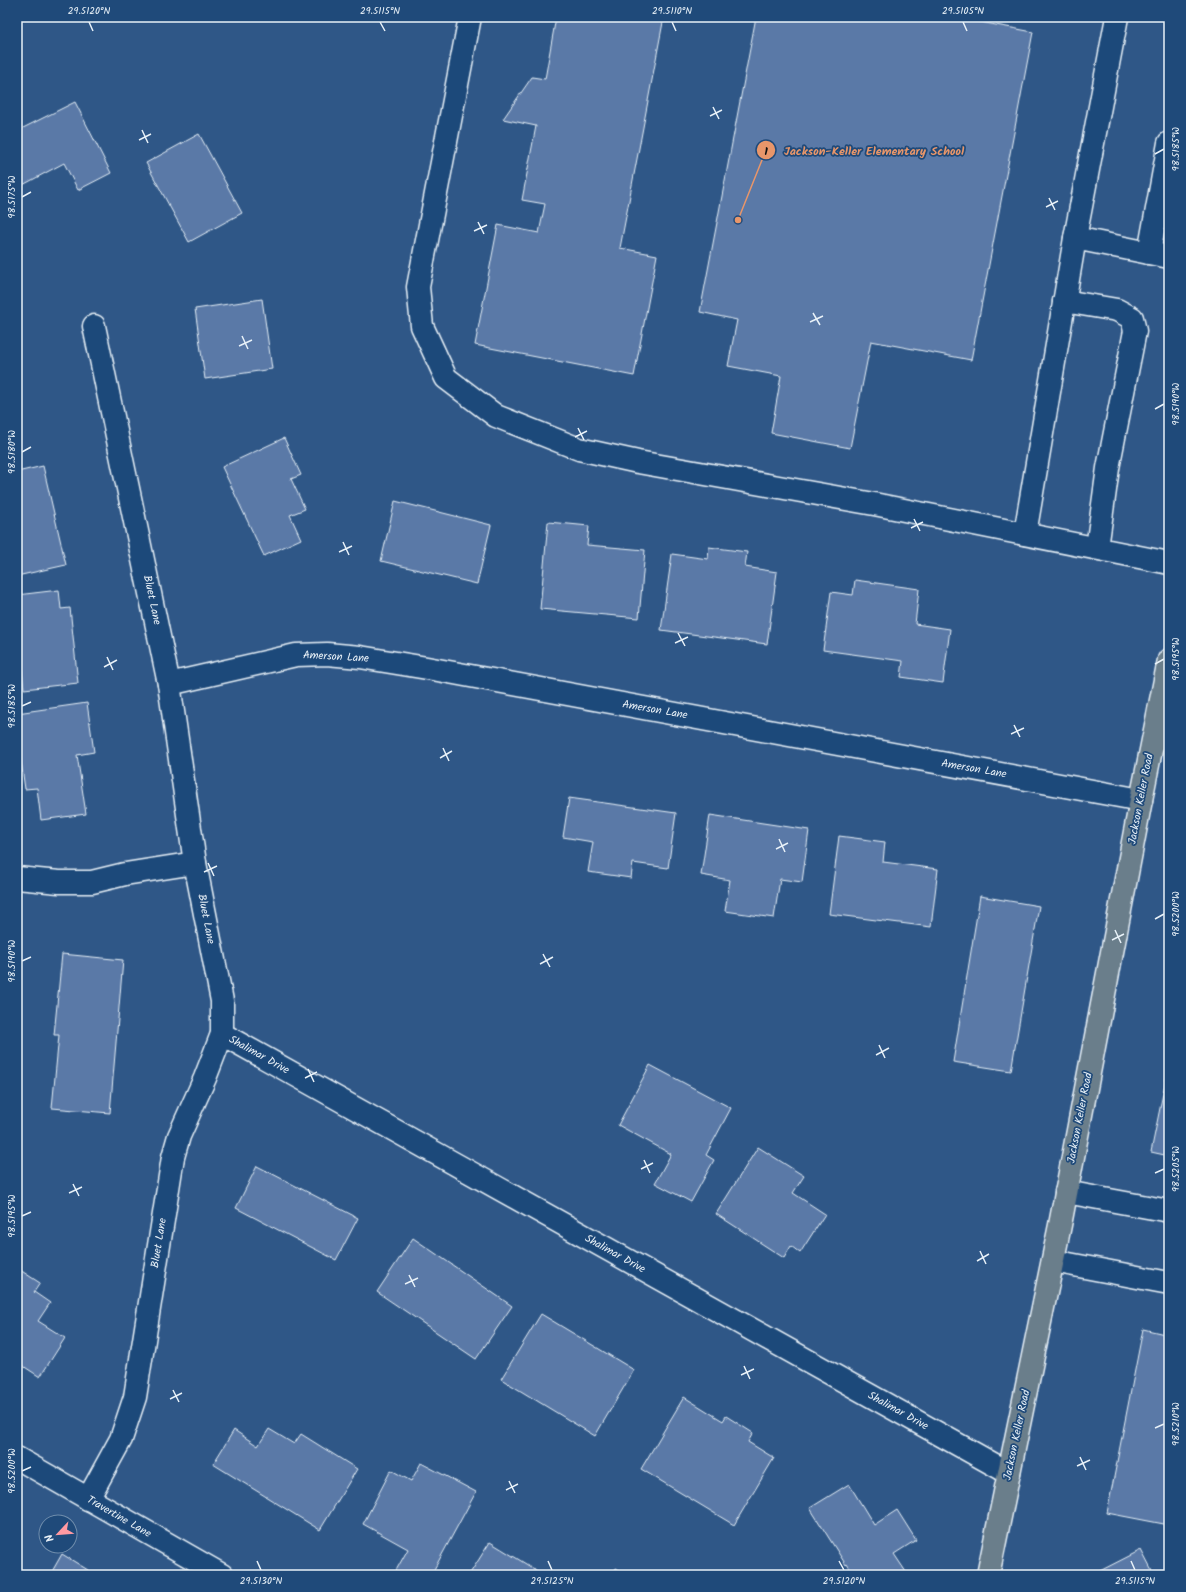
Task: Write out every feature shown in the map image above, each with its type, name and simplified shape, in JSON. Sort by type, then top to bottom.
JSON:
[{"type":"main road","name":"Jackson Keller Road","points":[[988,1575],[1053,1261],[1141,800],[1166,691],[1169,660]]},
{"type":"street","points":[[470,17],[418,287],[422,326],[446,378],[496,416],[578,449],[638,462],[874,504],[1169,562]]},
{"type":"street","points":[[1025,534],[1075,238],[1117,17]]},
{"type":"street","points":[[1075,238],[1159,255],[1169,143]]},
{"type":"street","points":[[1064,301],[1117,310],[1132,318],[1135,331],[1108,468],[1098,548]]},
{"type":"street","name":"Bluet Lane","points":[[88,1499],[121,1439],[135,1397],[173,1157],[179,1136],[205,1078],[222,1034],[222,1001],[195,863],[169,684],[94,326]]},
{"type":"street","name":"Amerson Lane","points":[[169,684],[296,655],[327,654],[360,657],[1141,800]]},
{"type":"street","points":[[17,878],[59,882],[92,882],[125,874],[195,863]]},
{"type":"street","name":"Shalimar Drive","points":[[222,1034],[1009,1473]]},
{"type":"street","points":[[1066,1192],[1169,1211]]},
{"type":"street","points":[[1053,1261],[1169,1283]]},
{"type":"street","name":"Travertine Lane","points":[[18,1462],[88,1499],[222,1575]]},
{"type":"building","points":[[556,17],[664,17],[620,248],[657,255],[634,376],[475,345],[498,225],[539,233],[545,204],[522,200],[536,126],[503,119],[532,77],[545,79]]},
{"type":"building","points":[[756,17],[954,17],[1033,32],[971,360],[871,341],[850,448],[771,433],[781,376],[728,366],[737,320],[700,312]]},
{"type":"building","points":[[75,102],[111,173],[78,190],[64,163],[17,188],[17,131]]},
{"type":"building","points":[[199,134],[242,213],[189,242],[146,163]]},
{"type":"building","points":[[262,299],[272,369],[205,379],[195,309]]},
{"type":"building","points":[[284,438],[301,475],[291,479],[305,509],[290,515],[301,539],[264,556],[222,467]]},
{"type":"building","points":[[43,466],[66,565],[17,576],[17,472]]},
{"type":"building","points":[[395,501],[491,525],[477,584],[381,561]]},
{"type":"building","points":[[548,522],[589,526],[587,545],[645,550],[639,618],[540,609]]},
{"type":"building","points":[[709,547],[747,552],[745,567],[777,572],[767,644],[661,630],[672,554],[708,559]]},
{"type":"building","points":[[855,580],[919,589],[915,624],[950,629],[943,683],[901,677],[903,661],[823,650],[831,592],[853,595]]},
{"type":"building","points":[[59,590],[61,609],[70,608],[78,683],[24,689],[17,622],[17,595]]},
{"type":"building","points":[[87,703],[94,752],[77,755],[86,814],[41,820],[37,788],[25,789],[17,733],[17,713]]},
{"type":"building","points":[[569,798],[676,813],[668,868],[633,863],[631,878],[588,872],[593,842],[563,837]]},
{"type":"building","points":[[710,815],[809,830],[802,882],[780,879],[774,918],[725,911],[730,880],[701,875]]},
{"type":"building","points":[[839,836],[885,842],[883,862],[938,869],[931,927],[829,914]]},
{"type":"building","points":[[980,896],[1039,906],[1011,1071],[953,1062]]},
{"type":"building","points":[[62,954],[123,960],[110,1113],[52,1108],[59,1035],[54,1035]]},
{"type":"building","points":[[1169,1064],[1169,1156],[1151,1152]]},
{"type":"building","points":[[650,1065],[731,1108],[706,1155],[714,1160],[691,1202],[655,1183],[671,1154],[618,1125]]},
{"type":"building","points":[[758,1147],[804,1176],[793,1193],[825,1214],[800,1253],[791,1246],[784,1258],[716,1214]]},
{"type":"building","points":[[257,1166],[358,1218],[336,1260],[236,1208]]},
{"type":"building","points":[[413,1238],[512,1306],[476,1359],[377,1292]]},
{"type":"building","points":[[17,1268],[40,1283],[34,1292],[50,1303],[38,1321],[65,1338],[40,1377],[17,1362]]},
{"type":"building","points":[[541,1314],[634,1370],[595,1436],[501,1379]]},
{"type":"building","points":[[1143,1329],[1169,1335],[1169,1525],[1107,1513]]},
{"type":"building","points":[[684,1397],[723,1421],[726,1416],[753,1433],[748,1442],[774,1458],[734,1525],[641,1469]]},
{"type":"building","points":[[269,1429],[294,1444],[301,1434],[357,1469],[320,1530],[213,1464],[234,1430],[258,1446]]},
{"type":"building","points":[[421,1463],[476,1492],[431,1575],[395,1575],[394,1574],[408,1549],[363,1524],[391,1470],[411,1481]]},
{"type":"building","points":[[849,1484],[874,1525],[897,1510],[916,1540],[894,1554],[908,1575],[854,1575],[847,1564],[846,1565],[810,1508]]},
{"type":"building","points":[[490,1542],[544,1575],[469,1575]]},
{"type":"building","points":[[1141,1550],[1154,1575],[1092,1575]]},
{"type":"building","points":[[62,1554],[96,1575],[50,1575]]},
{"type":"building","points":[[616,1568],[628,1575],[612,1575]]},
{"type":"place","name":"Jackson-Keller Elementary School","points":[[738,220]]}]
